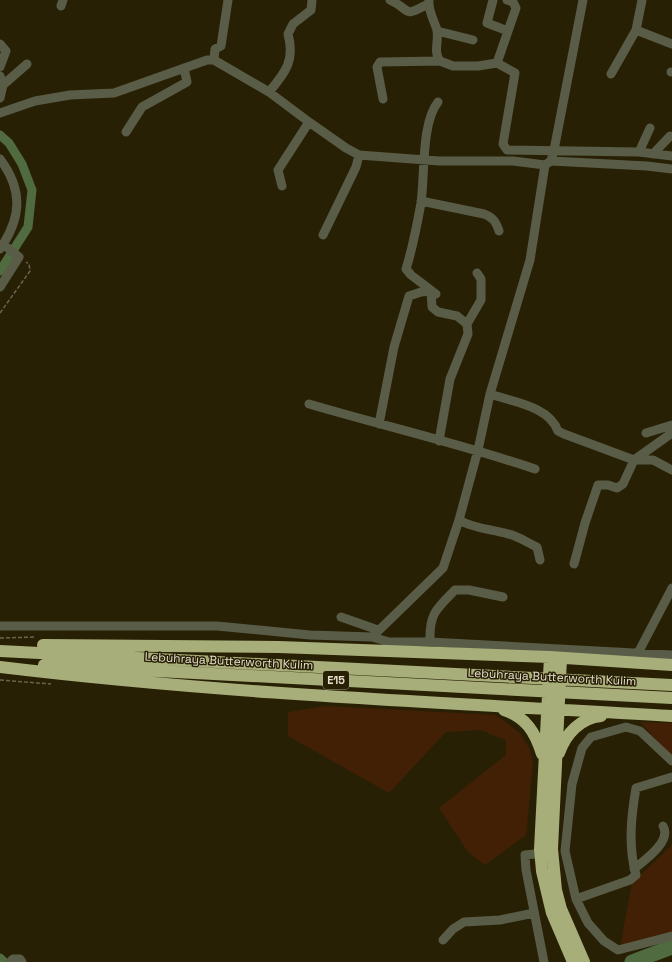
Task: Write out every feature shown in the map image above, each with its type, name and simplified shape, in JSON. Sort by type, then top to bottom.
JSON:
[{"type":"highway","points":[[0,647],[75,644],[279,647],[555,657],[672,665]]},
{"type":"highway","name":"Lebuhraya Butterworth Kulim","points":[[0,651],[672,685]]},
{"type":"highway","points":[[555,657],[550,761],[540,849],[542,871],[573,962]]},
{"type":"highway","name":"Lebuhraya Butterworth Kulim","points":[[0,664],[672,698]]},
{"type":"highway","points":[[0,667],[73,676],[276,694],[672,716]]},
{"type":"highway","points":[[496,707],[514,713],[529,725],[550,761]]},
{"type":"highway","points":[[550,761],[574,728],[590,717],[630,713]]},
{"type":"highway","points":[[571,953],[584,962]]},
{"type":"highway","points":[[571,953],[591,962]]},
{"type":"street","points":[[214,60],[214,49],[221,46],[228,0]]},
{"type":"street","points":[[269,92],[288,67],[291,46],[288,34],[293,24],[310,10],[312,0]]},
{"type":"street","points":[[390,0],[400,5],[407,12],[411,13]]},
{"type":"street","points":[[493,0],[487,23],[508,31]]},
{"type":"street","points":[[497,63],[516,8],[513,2],[507,0]]},
{"type":"street","points":[[0,626],[217,626],[310,635],[375,633],[443,568],[459,520],[478,450],[490,394],[530,260],[548,163],[554,150],[583,0]]},
{"type":"street","points":[[611,74],[636,30],[642,0]]},
{"type":"street","points":[[405,21],[411,13],[428,2],[437,31],[436,56],[440,61]]},
{"type":"street","points":[[636,30],[672,44]]},
{"type":"street","points":[[437,31],[473,40]]},
{"type":"street","points":[[0,44],[6,51],[0,67]]},
{"type":"street","points":[[27,64],[2,80],[0,99],[1,113],[35,101],[70,95],[114,93],[207,60],[214,60],[269,92],[346,148],[360,155],[424,160],[513,161],[647,166],[672,169]]},
{"type":"street","points":[[383,99],[377,67],[380,62],[440,61],[453,66],[478,66],[497,63],[515,73],[503,144],[507,150],[640,152],[672,156]]},
{"type":"street","points":[[126,132],[142,107],[187,82],[184,68]]},
{"type":"street","points":[[433,293],[406,269],[421,202],[424,160],[430,114],[438,102]]},
{"type":"street","points":[[282,186],[278,170],[309,122]]},
{"type":"street","points":[[640,152],[650,128]]},
{"type":"street","points":[[653,154],[670,136]]},
{"type":"street","points":[[323,235],[356,168],[360,155]]},
{"type":"street","points":[[0,159],[12,178],[17,192],[16,218],[3,247],[18,256],[0,287]]},
{"type":"street","points":[[421,202],[490,216],[496,222],[499,231]]},
{"type":"street","points":[[439,441],[450,379],[468,334],[467,324],[481,300],[481,279],[477,274]]},
{"type":"street","points":[[379,424],[394,347],[409,296],[421,292],[433,293]]},
{"type":"street","points":[[433,293],[432,307],[438,312],[456,316],[467,324]]},
{"type":"street","points":[[490,394],[539,410],[549,416],[556,424],[558,431],[634,460],[653,460],[672,470]]},
{"type":"street","points":[[309,404],[439,441],[478,450],[535,469]]},
{"type":"street","points":[[646,433],[672,425]]},
{"type":"street","points":[[574,564],[584,523],[598,485],[608,485],[617,488],[623,484],[634,460],[672,433]]},
{"type":"street","points":[[459,520],[466,525],[510,534],[527,542],[537,547],[540,560]]},
{"type":"street","points":[[638,653],[672,588]]},
{"type":"street","points":[[430,642],[429,623],[437,608],[455,590],[470,590],[503,597]]},
{"type":"street","points":[[341,618],[375,633],[389,642],[430,642],[672,655]]},
{"type":"street","points":[[672,761],[640,731],[626,727],[591,738],[582,748],[572,784],[565,851],[576,899],[588,923],[604,942],[618,950],[672,936]]},
{"type":"street","points":[[576,899],[630,880],[636,875],[631,858],[631,817],[636,788],[672,777]]},
{"type":"street","points":[[634,869],[664,844],[668,836],[668,830],[664,826]]},
{"type":"street","points":[[544,962],[526,870],[526,855],[565,851]]},
{"type":"street","points":[[443,940],[453,929],[464,922],[500,920],[534,913]]},
{"type":"street","points":[[11,960],[20,959],[22,962]]},
{"type":"path","points":[[0,313],[30,271],[29,264],[18,256]]},
{"type":"shaded area","points":[[325,706],[496,715],[521,734],[530,750],[533,763],[526,835],[485,865],[468,852],[439,808],[506,755],[506,740],[480,730],[446,732],[389,793],[288,736],[288,712]]},
{"type":"shaded area","points":[[640,722],[672,723],[672,757]]},
{"type":"shaded area","points":[[672,845],[672,932],[621,945],[632,883]]},
{"type":"waterway","points":[[0,135],[9,143],[22,164],[32,190],[28,227],[0,271]]},
{"type":"waterway","points":[[632,962],[672,947]]},
{"type":"waterway","points":[[0,958],[4,962]]}]
